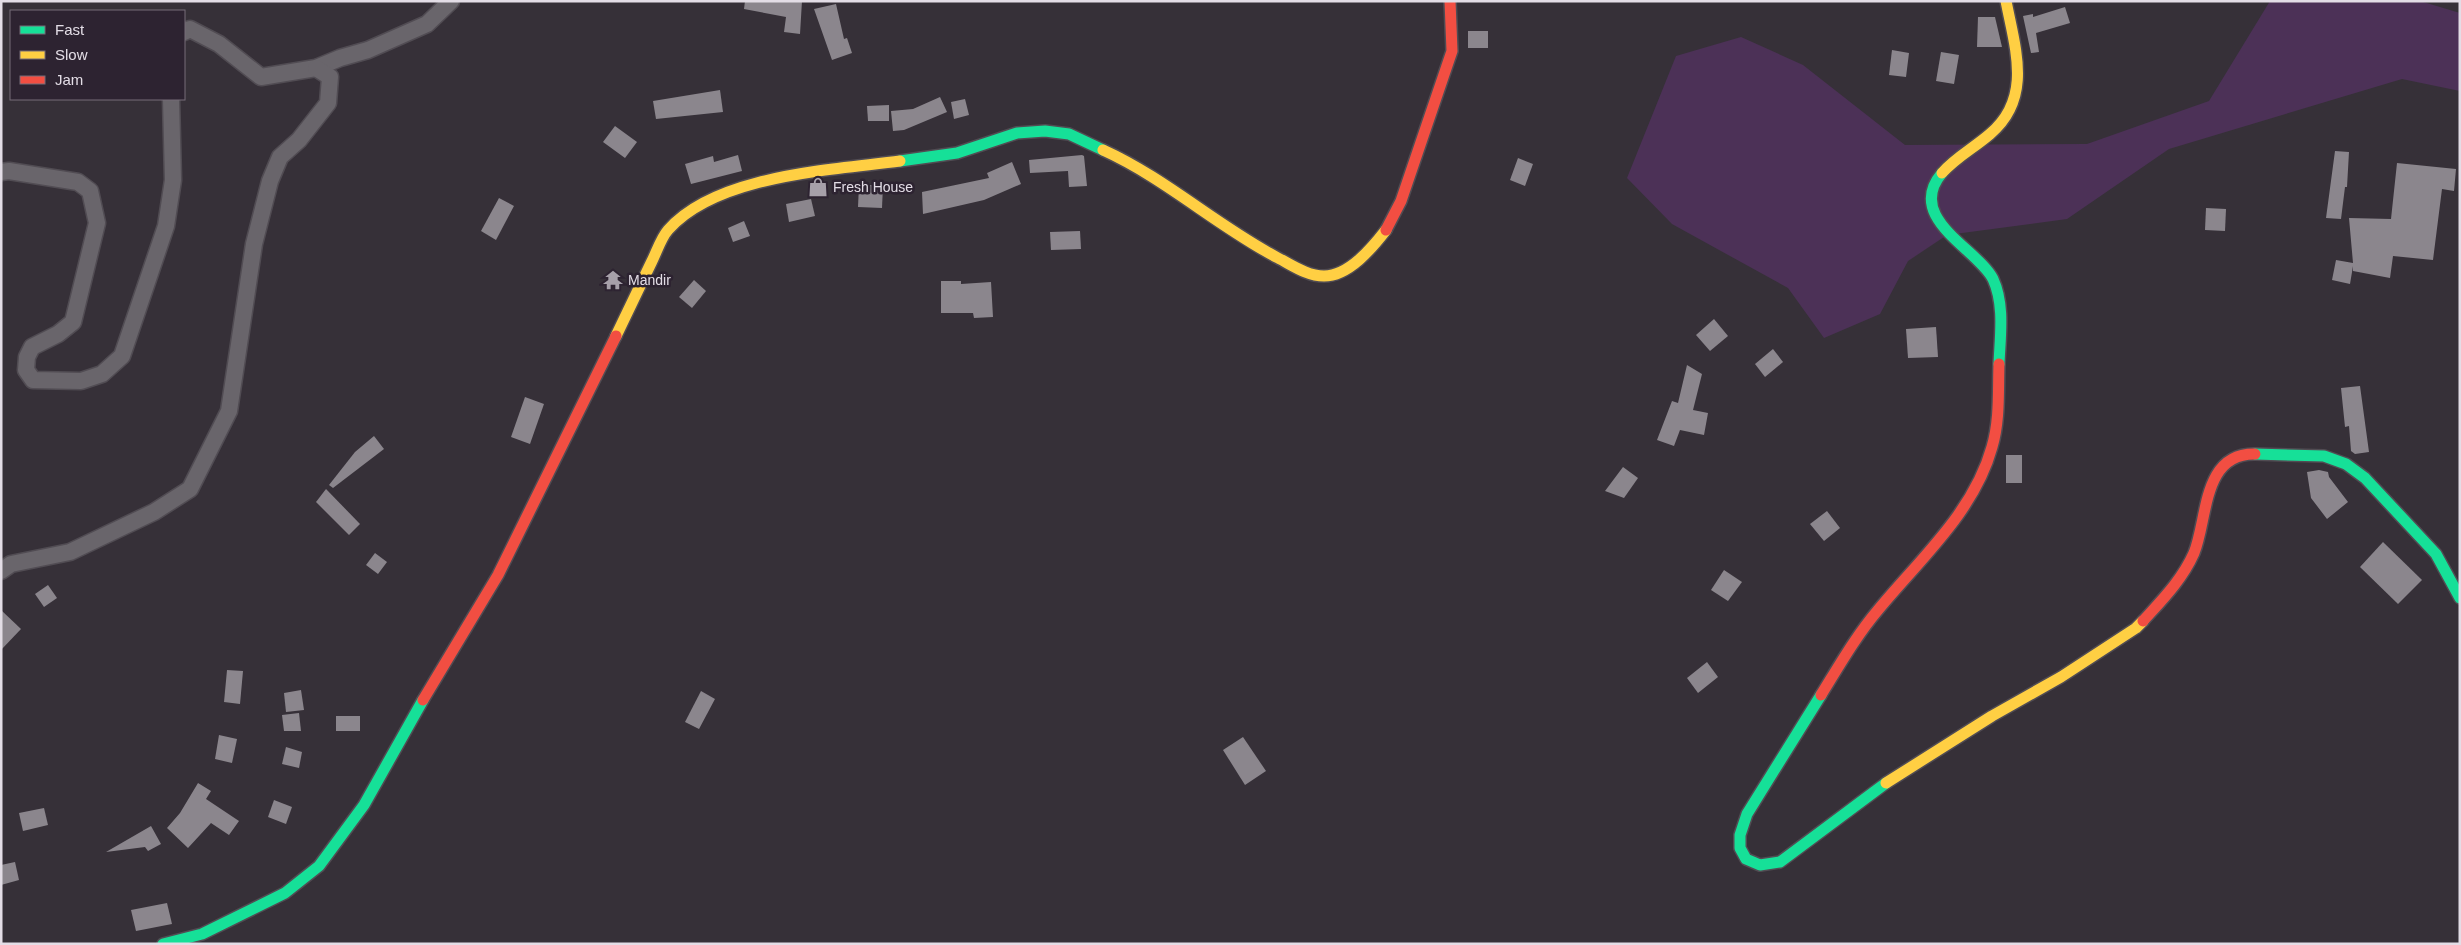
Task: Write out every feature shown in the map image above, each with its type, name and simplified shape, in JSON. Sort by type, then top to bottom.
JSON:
[{"type":"main road","points":[[162,944],[202,934],[286,893],[319,866],[364,806],[397,743],[498,575],[667,231],[688,213],[713,199],[748,185],[800,174],[956,153],[1018,133],[1045,131],[1069,134],[1125,160],[1242,239],[1307,273],[1325,276],[1355,265],[1386,231],[1401,201],[1452,51],[1450,1]]},
{"type":"main road","points":[[2006,1],[2019,78],[2013,106],[2000,127],[1952,163],[1938,180],[1933,193],[1934,210],[1942,226],[1993,278],[1998,296],[2000,322],[1998,408],[1992,446],[1973,494],[1935,544],[1881,603],[1861,631],[1747,814],[1740,836],[1740,852],[1746,860],[1758,865],[1770,866],[1780,862],[1897,775],[1992,716],[2061,677],[2136,628],[2174,586],[2194,552],[2206,501],[2216,474],[2230,460],[2248,454],[2324,456],[2346,464],[2365,478],[2436,554],[2460,598]]},
{"type":"street","points":[[185,31],[190,28],[219,44],[261,77],[316,68],[340,58],[368,50],[427,24],[451,1]]},
{"type":"street","points":[[1,571],[11,564],[70,552],[154,512],[190,489],[229,411],[254,244],[270,181],[280,157],[299,140],[328,103],[330,77],[316,68]]},
{"type":"street","points":[[1,172],[9,171],[68,179],[78,182],[90,191],[97,223],[73,322],[58,334],[32,347],[27,357],[26,370],[33,380],[81,381],[102,374],[122,356],[166,226],[173,180],[171,100]]},
{"type":"shaded area","points":[[2270,1],[2420,1],[2460,13],[2460,91],[2402,79],[2169,149],[2067,219],[1947,235],[1908,261],[1880,314],[1824,338],[1788,288],[1672,224],[1627,178],[1676,56],[1741,37],[1803,65],[1905,145],[2087,144],[2209,101]]},
{"type":"building","points":[[745,1],[802,1],[800,34],[784,32],[786,17],[744,9]]},
{"type":"building","points":[[836,4],[844,39],[847,38],[852,53],[832,60],[814,9]]},
{"type":"building","points":[[2065,7],[2070,23],[2036,33],[2039,52],[2031,53],[2023,16],[2033,14],[2033,17]]},
{"type":"building","points":[[1978,17],[1995,17],[2002,47],[1977,47]]},
{"type":"building","points":[[1468,31],[1488,31],[1488,48],[1468,48]]},
{"type":"building","points":[[1892,50],[1909,53],[1906,77],[1889,75]]},
{"type":"building","points":[[1941,52],[1959,55],[1954,84],[1936,81]]},
{"type":"building","points":[[720,90],[723,112],[656,119],[653,101]]},
{"type":"building","points":[[940,97],[947,112],[904,130],[893,131],[891,111],[913,109]]},
{"type":"building","points":[[965,99],[969,115],[954,119],[951,102]]},
{"type":"building","points":[[889,105],[889,121],[868,121],[867,106]]},
{"type":"building","points":[[615,126],[637,142],[625,158],[603,142]]},
{"type":"building","points":[[2335,151],[2349,152],[2347,187],[2345,187],[2341,219],[2326,218]]},
{"type":"building","points":[[738,155],[742,171],[691,184],[685,164],[713,156],[714,162]]},
{"type":"building","points":[[1084,156],[1087,186],[1069,187],[1068,171],[1030,173],[1029,160]]},
{"type":"building","points":[[1518,158],[1533,164],[1525,186],[1510,180]]},
{"type":"building","points":[[1012,162],[1021,184],[984,200],[923,214],[922,192],[989,178],[987,173]]},
{"type":"building","points":[[2397,163],[2456,169],[2454,191],[2442,189],[2433,260],[2393,256],[2390,278],[2353,271],[2353,266],[2350,284],[2332,280],[2336,260],[2353,263],[2349,218],[2391,219]]},
{"type":"building","points":[[859,185],[883,185],[882,208],[858,207]]},
{"type":"building","points":[[499,198],[514,206],[496,240],[481,231]]},
{"type":"building","points":[[811,199],[815,216],[789,222],[786,204]]},
{"type":"building","points":[[2206,208],[2226,209],[2225,231],[2205,230]]},
{"type":"building","points":[[744,221],[750,236],[733,242],[728,228]]},
{"type":"building","points":[[1080,231],[1081,249],[1051,250],[1050,232]]},
{"type":"building","points":[[694,280],[706,291],[692,308],[679,297]]},
{"type":"building","points":[[941,281],[961,281],[961,284],[991,282],[993,317],[974,318],[973,313],[941,313]]},
{"type":"building","points":[[1714,319],[1728,336],[1710,351],[1696,335]]},
{"type":"building","points":[[1936,327],[1938,357],[1908,358],[1906,329]]},
{"type":"building","points":[[1773,349],[1783,362],[1765,377],[1755,364]]},
{"type":"building","points":[[1687,365],[1702,374],[1693,410],[1708,413],[1704,435],[1680,430],[1674,446],[1657,440],[1672,401],[1678,403]]},
{"type":"building","points":[[2360,386],[2369,452],[2355,454],[2351,451],[2349,426],[2345,427],[2341,388]]},
{"type":"building","points":[[525,397],[544,404],[530,444],[511,437]]},
{"type":"building","points":[[374,436],[384,449],[333,488],[329,485],[355,452]]},
{"type":"building","points":[[2006,455],[2022,455],[2022,483],[2006,483]]},
{"type":"building","points":[[1623,467],[1638,478],[1624,498],[1605,491]]},
{"type":"building","points":[[2319,470],[2328,472],[2329,477],[2348,502],[2327,519],[2311,498],[2307,472]]},
{"type":"building","points":[[326,489],[360,524],[349,535],[316,502]]},
{"type":"building","points":[[1827,511],[1840,528],[1824,541],[1810,524]]},
{"type":"building","points":[[2383,542],[2422,580],[2398,604],[2360,567]]},
{"type":"building","points":[[375,553],[387,562],[378,574],[366,565]]},
{"type":"building","points":[[1724,570],[1742,582],[1728,601],[1711,590]]},
{"type":"building","points":[[48,585],[57,598],[44,607],[35,594]]},
{"type":"building","points":[[1,610],[21,629],[1,650]]},
{"type":"building","points":[[1707,662],[1718,677],[1698,693],[1687,678]]},
{"type":"building","points":[[227,670],[243,671],[240,704],[224,702]]},
{"type":"building","points":[[301,690],[304,710],[286,712],[284,693]]},
{"type":"building","points":[[701,691],[715,699],[699,729],[685,722]]},
{"type":"building","points":[[299,713],[301,731],[284,731],[282,715]]},
{"type":"building","points":[[336,716],[360,716],[360,731],[336,731]]},
{"type":"building","points":[[219,735],[237,739],[232,763],[215,759]]},
{"type":"building","points":[[1243,737],[1266,771],[1245,785],[1223,750]]},
{"type":"building","points":[[286,747],[302,752],[299,768],[282,764]]},
{"type":"building","points":[[198,783],[211,791],[206,799],[239,821],[229,835],[211,823],[188,848],[167,828],[180,813]]},
{"type":"building","points":[[274,800],[292,807],[286,824],[268,817]]},
{"type":"building","points":[[44,808],[48,825],[23,831],[19,813]]},
{"type":"building","points":[[151,826],[161,844],[148,851],[145,847],[106,852]]},
{"type":"building","points":[[15,862],[19,880],[1,885],[1,865]]},
{"type":"building","points":[[167,903],[172,924],[136,931],[131,910]]},
{"type":"traffic: fast","points":[[900,161],[957,153],[1017,133],[1045,131],[1069,134],[1103,150]]},
{"type":"traffic: fast","points":[[1942,173],[1933,189],[1932,204],[1937,218],[1948,232],[1985,268],[1997,289],[2001,321],[1999,364]]},
{"type":"traffic: fast","points":[[2255,454],[2324,456],[2346,464],[2365,478],[2436,554],[2460,598]]},
{"type":"traffic: fast","points":[[1821,695],[1747,814],[1740,835],[1740,848],[1746,859],[1760,865],[1780,862],[1886,783]]},
{"type":"traffic: fast","points":[[163,944],[202,934],[285,893],[319,866],[364,805],[423,700]]},
{"type":"traffic: slow","points":[[1942,173],[1953,162],[1990,134],[2003,120],[2012,105],[2018,72],[2006,1]]},
{"type":"traffic: slow","points":[[1103,150],[1148,174],[1256,245],[1294,267],[1318,276],[1333,275],[1351,266],[1374,245],[1386,230]]},
{"type":"traffic: slow","points":[[616,336],[663,237],[668,230],[689,212],[715,197],[745,186],[776,178],[900,161]]},
{"type":"traffic: slow","points":[[1886,783],[1992,716],[2061,677],[2136,628],[2143,621]]},
{"type":"traffic: jam","points":[[1386,230],[1401,201],[1452,51],[1450,1]]},
{"type":"traffic: jam","points":[[423,700],[498,575],[616,336]]},
{"type":"traffic: jam","points":[[1821,695],[1862,630],[1944,534],[1959,514],[1984,471],[1995,437],[1999,364]]},
{"type":"traffic: jam","points":[[2143,621],[2171,589],[2189,563],[2194,553],[2205,506],[2216,476],[2225,464],[2238,457],[2255,454]]},
{"type":"place","name":"Fresh House","points":[[818,187]]},
{"type":"place","name":"Mandir","points":[[613,280]]}]
